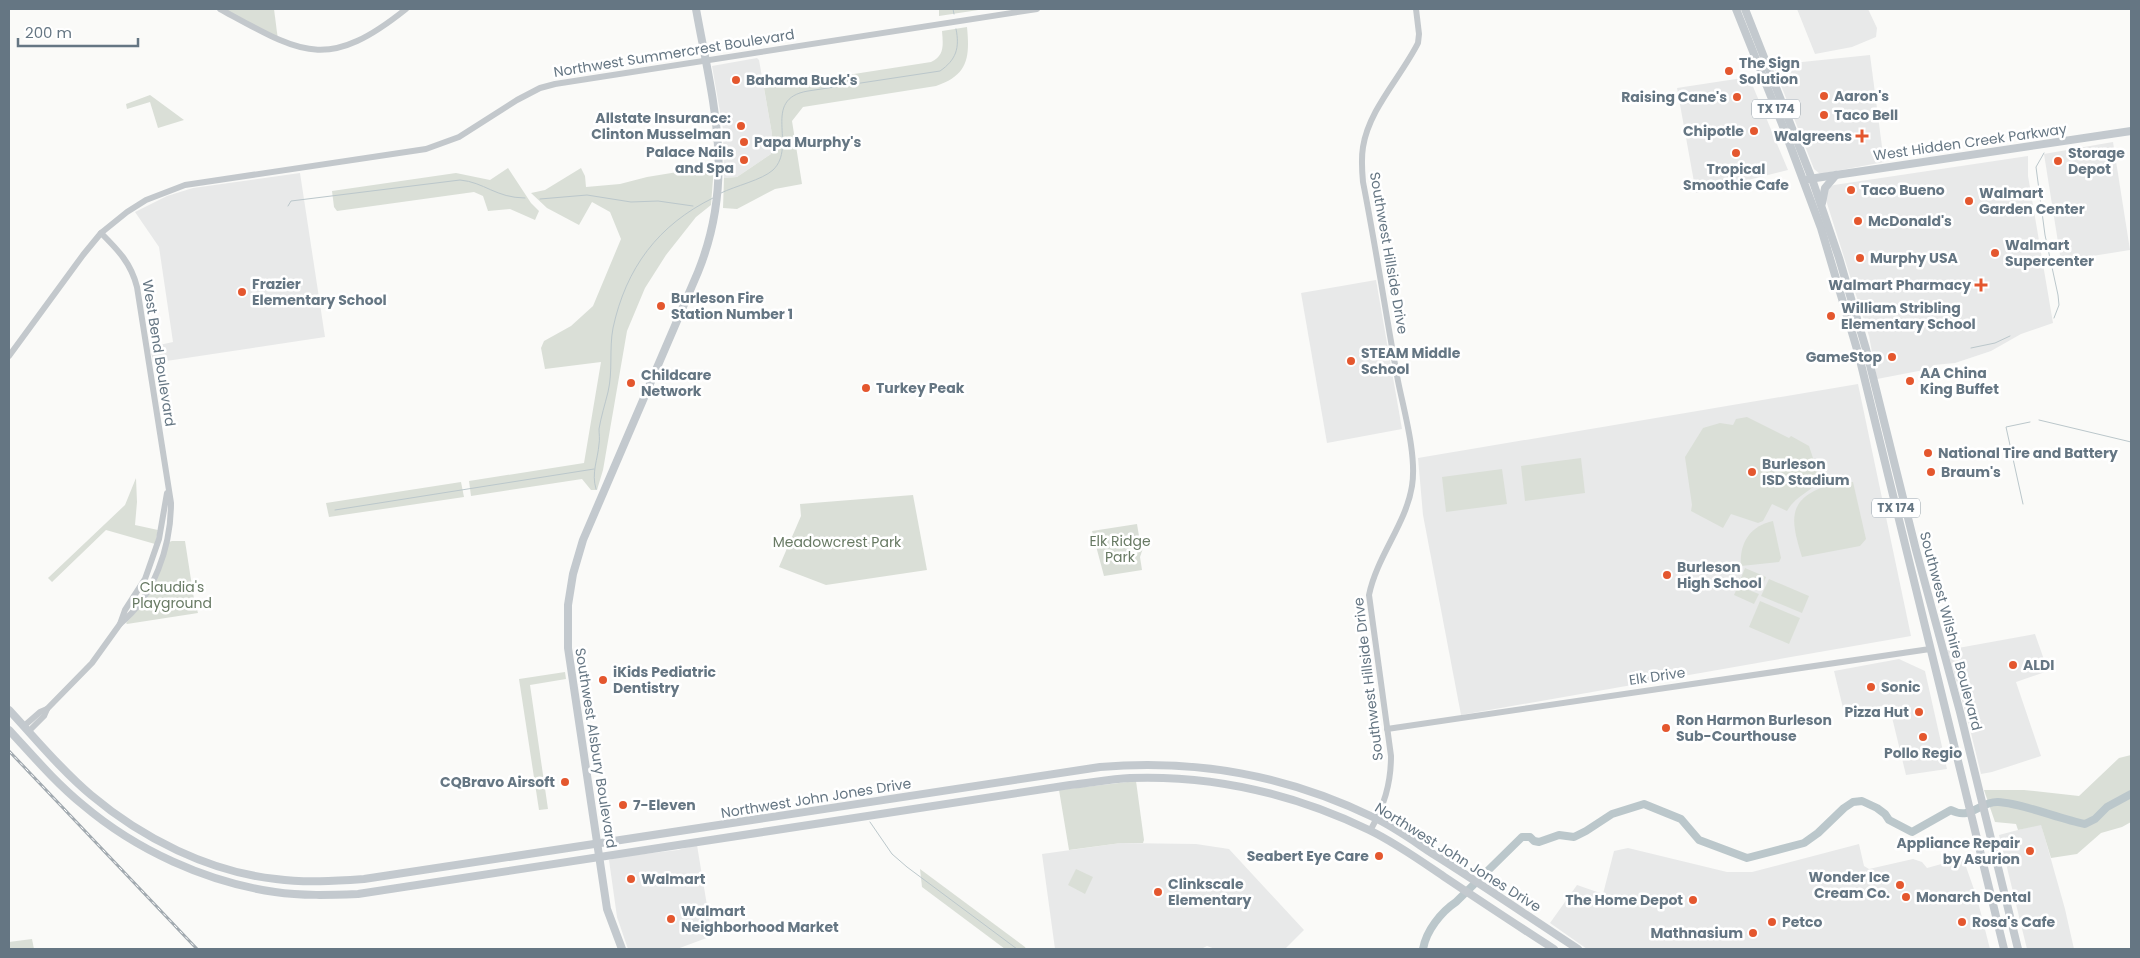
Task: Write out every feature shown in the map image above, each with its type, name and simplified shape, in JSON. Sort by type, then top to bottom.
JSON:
[{"type":"main road","name":"Southwest Alsbury Boulevard","points":[[622,949],[607,909],[568,648],[568,605],[571,584],[583,540],[703,261],[711,236],[719,185],[718,130],[696,9]]},
{"type":"main road","name":"Southwest Wilshire Boulevard","points":[[1736,9],[1808,179],[1821,205],[1840,258],[1864,341],[2018,949]]},
{"type":"main road","name":"Southwest Wilshire Boulevard","points":[[1745,9],[1808,179],[1845,309],[1877,427],[2004,949]]},
{"type":"main road","name":"West Hidden Creek Parkway","points":[[1808,179],[2131,131]]},
{"type":"main road","points":[[1821,205],[1825,188],[1836,175]]},
{"type":"main road","points":[[1845,309],[1852,315],[1858,338],[1864,341]]},
{"type":"main road","points":[[1877,427],[1885,425]]},
{"type":"main road","name":"Northwest John Jones Drive","points":[[9,710],[72,777],[112,811],[141,831],[196,858],[238,872],[277,880],[336,881],[416,872],[1076,770],[1127,765],[1215,768],[1265,777],[1318,794],[1377,819],[1578,949]]},
{"type":"main road","name":"Northwest John Jones Drive","points":[[9,730],[64,789],[84,806],[136,842],[191,869],[250,888],[292,894],[318,896],[358,894],[1061,787],[1128,778],[1173,778],[1245,787],[1298,801],[1370,830],[1554,949]]},
{"type":"main road","points":[[416,872],[418,885]]},
{"type":"main road","points":[[1562,949],[1567,942]]},
{"type":"street","points":[[220,9],[288,44],[304,48],[331,50],[354,43],[406,9]]},
{"type":"street","name":"Northwest Summercrest Boulevard","points":[[101,233],[126,212],[160,193],[185,185],[275,170],[426,149],[445,143],[484,122],[525,95],[555,84],[1037,9]]},
{"type":"street","name":"Southwest Hillside Drive","points":[[1370,830],[1386,798],[1391,775],[1391,756],[1369,595],[1375,572],[1409,499],[1413,467],[1363,182],[1362,159],[1366,135],[1377,111],[1418,43],[1419,34],[1416,9]]},
{"type":"street","points":[[9,356],[83,254],[101,233]]},
{"type":"street","name":"West Bend Boulevard","points":[[26,729],[44,716],[47,709],[92,663],[120,624],[125,610],[145,579],[153,559],[159,539],[168,489],[137,287],[133,273],[124,256],[101,233]]},
{"type":"street","name":"Elk Drive","points":[[1387,729],[1930,649]]},
{"type":"shaded area","points":[[1797,9],[1868,9],[1877,28],[1876,37],[1852,47],[1815,54]]},
{"type":"shaded area","points":[[1870,55],[1884,162],[1820,174],[1814,169],[1773,65]]},
{"type":"shaded area","points":[[757,58],[759,60],[772,134],[771,154],[737,177],[724,178],[723,129],[712,66]]},
{"type":"shaded area","points":[[1749,77],[1788,170],[1696,193],[1677,88]]},
{"type":"shaded area","points":[[2113,142],[2130,250],[2061,261],[2044,154]]},
{"type":"shaded area","points":[[2028,156],[2028,176],[2053,323],[2021,334],[1991,351],[1955,363],[1934,365],[1929,369],[1877,379],[1869,336],[1825,197],[1828,188],[1834,185]]},
{"type":"shaded area","name":"Frazier Elementary School","points":[[300,173],[325,337],[153,363],[150,347],[173,342],[159,247],[135,212],[167,196],[193,188]]},
{"type":"shaded area","name":"STEAM Middle School","points":[[1376,280],[1402,429],[1327,443],[1301,293]]},
{"type":"shaded area","name":"Burleson High School","points":[[1858,384],[1911,636],[1461,715],[1423,515],[1418,458]]},
{"type":"shaded area","points":[[2035,634],[2048,671],[2016,682],[2041,756],[1981,774],[1947,650]]},
{"type":"shaded area","points":[[1899,659],[1925,671],[1947,769],[1906,775],[1889,705],[1844,712],[1834,671]]},
{"type":"shaded area","points":[[2041,824],[2065,909],[2074,949],[2027,949],[1999,835]]},
{"type":"shaded area","name":"Clinkscale Elementary","points":[[1121,843],[1196,844],[1229,849],[1304,930],[1285,949],[1215,949],[1207,946],[1201,949],[1055,949],[1042,854]]},
{"type":"shaded area","points":[[1859,844],[1864,866],[1869,869],[1913,859],[1922,862],[1927,868],[1963,858],[1977,898],[1990,949],[1587,949],[1550,923],[1577,885],[1603,894],[1614,851],[1628,848],[1727,872],[1752,872]]},
{"type":"shaded area","points":[[697,845],[712,936],[677,949],[628,949],[617,917],[609,860],[618,857],[678,850]]},
{"type":"green space","points":[[225,9],[274,9],[278,40]]},
{"type":"green space","points":[[939,9],[985,9],[939,16]]},
{"type":"green space","points":[[967,27],[968,48],[965,64],[961,71],[947,82],[936,86],[803,107],[792,121],[802,184],[775,189],[737,209],[723,208],[724,178],[737,177],[771,154],[772,134],[764,88],[931,62],[941,53],[943,45],[942,31]]},
{"type":"green space","points":[[150,95],[184,120],[158,128],[150,102],[127,109],[126,104]]},
{"type":"green space","points":[[714,166],[711,205],[696,217],[666,255],[645,288],[627,331],[603,470],[597,490],[591,490],[582,479],[471,496],[469,481],[584,463],[601,362],[545,369],[541,348],[544,341],[571,326],[593,306],[621,239],[610,212],[592,202],[579,225],[547,208],[531,193],[545,190],[581,168],[585,176],[586,187],[620,184],[647,177]]},
{"type":"green space","points":[[508,168],[531,203],[539,211],[535,220],[510,209],[488,211],[483,196],[474,192],[337,211],[334,207],[332,191],[456,173],[490,180]]},
{"type":"green space","name":"Burleson ISD Stadium","points":[[1747,417],[1809,446],[1817,470],[1823,477],[1795,501],[1787,511],[1772,504],[1763,521],[1758,523],[1731,514],[1723,528],[1691,511],[1692,505],[1685,457],[1703,428],[1720,423],[1733,425],[1736,419]]},
{"type":"green space","points":[[1581,458],[1585,493],[1525,501],[1521,466]]},
{"type":"green space","points":[[1502,469],[1507,504],[1446,512],[1442,477]]},
{"type":"green space","points":[[136,478],[137,502],[135,525],[158,530],[155,544],[106,530],[52,582],[48,578],[125,505]]},
{"type":"green space","points":[[461,482],[464,497],[329,517],[326,503]]},
{"type":"green space","points":[[1837,482],[1853,482],[1866,539],[1860,546],[1802,557],[1795,529],[1794,518],[1796,509],[1809,494]]},
{"type":"green space","name":"Meadowcrest Park","points":[[913,495],[927,570],[826,585],[779,567],[801,516],[800,504]]},
{"type":"green space","points":[[1773,521],[1781,558],[1779,562],[1741,566],[1744,543],[1752,531],[1765,523]]},
{"type":"green space","name":"Elk Ridge Park","points":[[1137,524],[1143,548],[1140,557],[1142,570],[1104,576],[1092,531]]},
{"type":"green space","name":"Claudia's Playground","points":[[185,541],[198,613],[127,624],[135,613],[169,542]]},
{"type":"green space","points":[[1745,568],[1766,577],[1762,586],[1741,578]]},
{"type":"green space","points":[[1769,579],[1809,596],[1802,613],[1761,596]]},
{"type":"green space","points":[[1738,586],[1759,594],[1754,604],[1734,595]]},
{"type":"green space","points":[[1760,601],[1800,618],[1789,644],[1749,627]]},
{"type":"green space","points":[[565,672],[566,679],[530,685],[548,809],[539,810],[519,679]]},
{"type":"green space","points":[[2131,755],[2131,822],[2122,827],[2101,833],[2077,854],[2051,858],[2041,825],[2018,830],[2016,824],[1995,822],[1984,790],[2024,790],[2079,796],[2119,758]]},
{"type":"green space","points":[[1136,781],[1143,843],[1121,843],[1069,850],[1059,790]]},
{"type":"green space","points":[[920,869],[1026,949],[1005,949],[922,887]]},
{"type":"green space","points":[[1076,869],[1093,877],[1085,894],[1068,885]]},
{"type":"green space","points":[[32,939],[34,949],[9,949],[9,942]]},
{"type":"waterway","points":[[953,9],[954,14]]},
{"type":"waterway","points":[[721,193],[762,177],[773,170],[780,160],[782,149],[782,113],[786,103],[794,96],[808,91],[940,71],[956,53],[956,29]]},
{"type":"waterway","points":[[2044,153],[2036,167],[2045,235],[2058,295],[2059,305],[2054,318]]},
{"type":"waterway","points":[[288,206],[291,201],[460,180],[468,181],[498,193],[525,198]]},
{"type":"waterway","points":[[540,199],[587,195],[631,202],[658,201],[693,206]]},
{"type":"waterway","points":[[596,489],[594,472],[599,442],[599,429],[609,384],[613,328],[626,286],[647,251],[661,235],[676,221],[713,198]]},
{"type":"waterway","points":[[1971,348],[1995,343],[2010,336]]},
{"type":"waterway","points":[[2039,420],[2131,442]]},
{"type":"waterway","points":[[2023,504],[2006,427],[2030,422]]},
{"type":"waterway","points":[[335,510],[594,469]]},
{"type":"waterway","points":[[1423,949],[1427,935],[1445,911],[1522,837],[1530,837],[1534,841],[1539,842],[1559,835],[1574,837],[1612,814],[1644,804],[1681,819],[1699,840],[1747,858],[1804,843],[1853,802],[1862,801],[1877,808],[1889,820],[1912,832],[1951,810],[1958,813],[1970,812],[1986,804],[1998,802],[2018,805],[2085,824],[2095,819],[2107,807],[2131,794]]},
{"type":"waterway","points":[[870,822],[892,854],[907,867],[1017,949]]},
{"type":"railway","points":[[9,751],[197,949]]},
{"type":"place","name":"The Sign Solution","points":[[1729,71]]},
{"type":"place","name":"Bahama Buck's","points":[[736,80]]},
{"type":"place","name":"Aaron's","points":[[1824,96]]},
{"type":"place","name":"Raising Cane's","points":[[1737,97]]},
{"type":"place","name":"Taco Bell","points":[[1824,115]]},
{"type":"place","name":"Allstate Insurance: Clinton Musselman","points":[[741,126]]},
{"type":"place","name":"Chipotle","points":[[1754,131]]},
{"type":"place","name":"Walgreens","points":[[1862,136]]},
{"type":"place","name":"Papa Murphy's","points":[[744,142]]},
{"type":"place","name":"Tropical Smoothie Cafe","points":[[1736,153]]},
{"type":"place","name":"Palace Nails and Spa","points":[[744,160]]},
{"type":"place","name":"Storage Depot","points":[[2058,161]]},
{"type":"place","name":"Taco Bueno","points":[[1851,190]]},
{"type":"place","name":"Walmart Garden Center","points":[[1969,201]]},
{"type":"place","name":"McDonald's","points":[[1858,221]]},
{"type":"place","name":"Walmart Supercenter","points":[[1995,253]]},
{"type":"place","name":"Murphy USA","points":[[1860,258]]},
{"type":"place","name":"Walmart Pharmacy","points":[[1981,285]]},
{"type":"place","name":"Frazier Elementary School","points":[[242,292]]},
{"type":"place","name":"Burleson Fire Station Number 1","points":[[661,306]]},
{"type":"place","name":"William Stribling Elementary School","points":[[1831,316]]},
{"type":"place","name":"GameStop","points":[[1892,357]]},
{"type":"place","name":"STEAM Middle School","points":[[1351,361]]},
{"type":"place","name":"AA China King Buffet","points":[[1910,381]]},
{"type":"place","name":"Childcare Network","points":[[631,383]]},
{"type":"place","name":"Turkey Peak","points":[[866,388]]},
{"type":"place","name":"National Tire and Battery","points":[[1928,453]]},
{"type":"place","name":"Burleson ISD Stadium","points":[[1752,472]]},
{"type":"place","name":"Braum's","points":[[1931,472]]},
{"type":"place","name":"Burleson High School","points":[[1667,575]]},
{"type":"place","name":"ALDI","points":[[2013,665]]},
{"type":"place","name":"iKids Pediatric Dentistry","points":[[603,680]]},
{"type":"place","name":"Sonic","points":[[1871,687]]},
{"type":"place","name":"Pizza Hut","points":[[1919,712]]},
{"type":"place","name":"Ron Harmon Burleson Sub-Courthouse","points":[[1666,728]]},
{"type":"place","name":"Pollo Regio","points":[[1923,737]]},
{"type":"place","name":"CQBravo Airsoft","points":[[565,782]]},
{"type":"place","name":"7-Eleven","points":[[623,805]]},
{"type":"place","name":"Appliance Repair by Asurion","points":[[2030,851]]},
{"type":"place","name":"Seabert Eye Care","points":[[1379,856]]},
{"type":"place","name":"Walmart","points":[[631,879]]},
{"type":"place","name":"Wonder Ice Cream Co.","points":[[1900,885]]},
{"type":"place","name":"Clinkscale Elementary","points":[[1158,892]]},
{"type":"place","name":"Monarch Dental","points":[[1906,897]]},
{"type":"place","name":"The Home Depot","points":[[1693,900]]},
{"type":"place","name":"Walmart Neighborhood Market","points":[[671,919]]},
{"type":"place","name":"Petco","points":[[1772,922]]},
{"type":"place","name":"Rosa's Cafe","points":[[1962,922]]},
{"type":"place","name":"Mathnasium","points":[[1753,933]]}]
